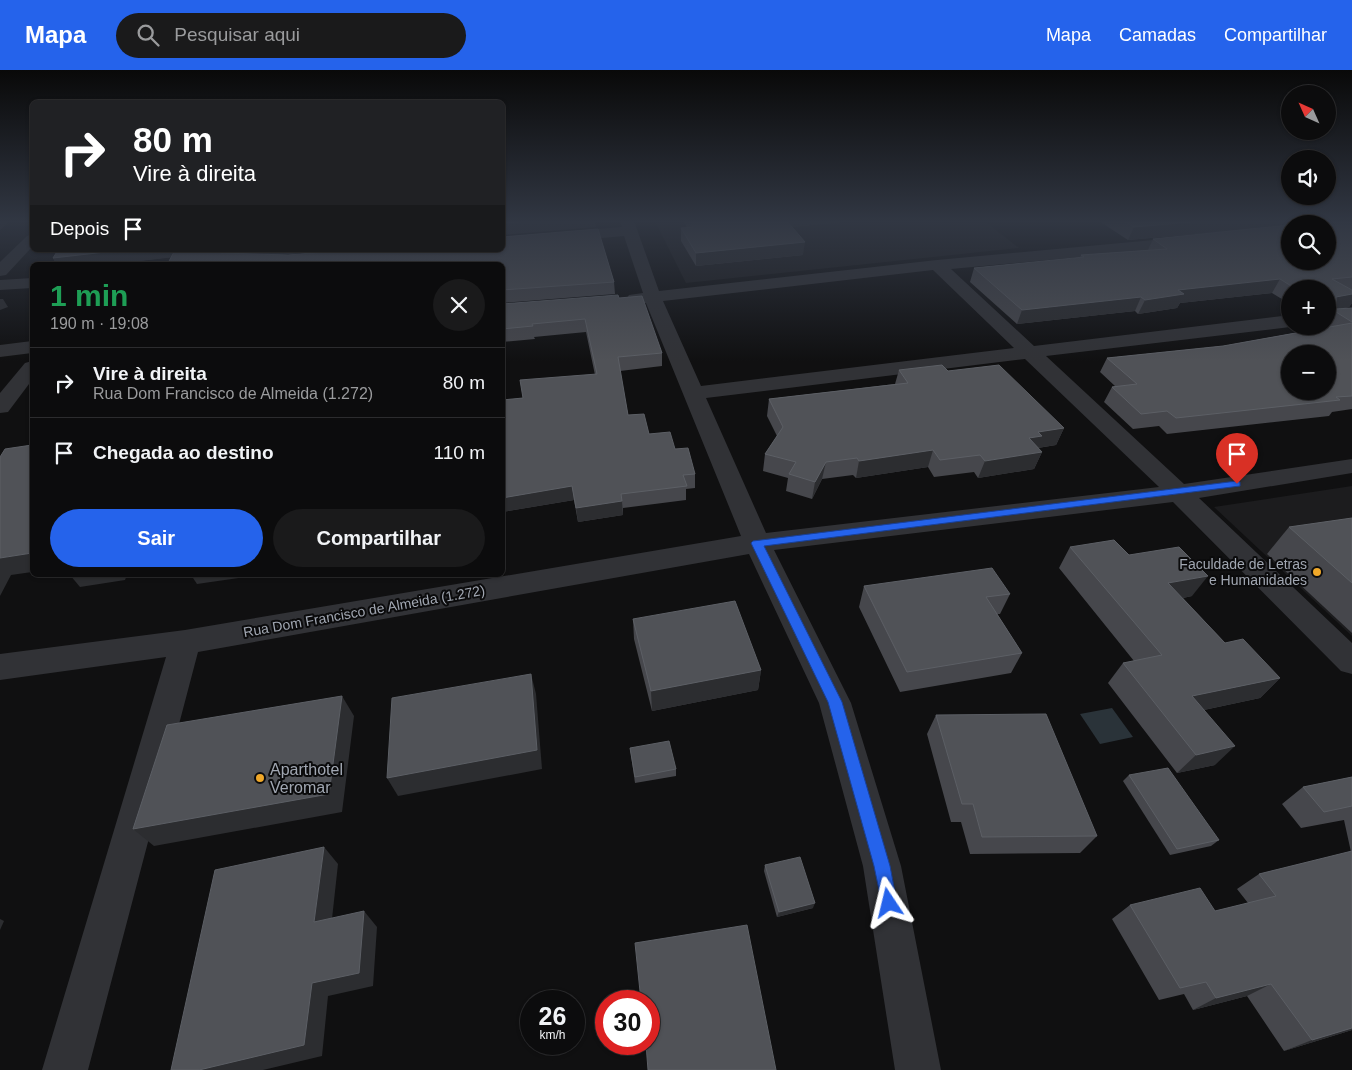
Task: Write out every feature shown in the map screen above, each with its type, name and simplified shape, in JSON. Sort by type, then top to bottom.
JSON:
[{"type":"street","points":[[642,268],[653,298],[757,543],[835,702],[882,866],[918,1070]]},
{"type":"street","points":[[615,301],[914,268]]},
{"type":"street","points":[[940,268],[1179,493],[1352,662]]},
{"type":"street","points":[[0,285],[30,282]]},
{"type":"street","points":[[693,394],[1028,351],[1281,322]]},
{"type":"street","points":[[0,351],[30,347]]},
{"type":"street","points":[[0,407],[30,370]]},
{"type":"street","name":"Rua Dom Francisco de Almeida (1.272)","points":[[0,667],[185,642],[757,543],[1179,493],[1352,466]]},
{"type":"street","points":[[65,1070],[185,642]]},
{"type":"shaded area","points":[[678,268],[832,268],[686,283]]},
{"type":"shaded area","name":"Faculdade de Letras e Humanidades","points":[[1352,486],[1352,636],[1214,507]]},
{"type":"shaded area","points":[[1112,708],[1133,737],[1100,744],[1080,714]]},
{"type":"building","points":[[505,268],[610,268],[614,282],[505,290]]},
{"type":"building","points":[[974,268],[1281,268],[1281,270],[1336,270],[1336,268],[1352,268],[1352,277],[1332,279],[1334,280],[1280,279],[1178,290],[1184,294],[1145,300],[1141,297],[1022,310]]},
{"type":"building","points":[[1336,281],[1352,290],[1352,294],[1336,297]]},
{"type":"building","points":[[618,295],[619,298],[642,296],[662,353],[618,357],[628,415],[644,414],[649,434],[670,432],[675,449],[688,448],[695,474],[683,475],[687,486],[621,494],[622,501],[576,508],[572,486],[505,497],[505,400],[523,398],[520,380],[597,374],[585,319],[505,329],[505,304]]},
{"type":"building","points":[[1352,308],[1352,322],[1336,312],[1336,309]]},
{"type":"building","points":[[1352,323],[1352,396],[1336,397],[1340,400],[1176,418],[1167,411],[1141,414],[1112,387],[1137,384],[1107,358],[1223,346],[1285,335],[1336,335],[1336,326]]},
{"type":"building","points":[[942,365],[948,371],[999,365],[1064,428],[1038,432],[1042,436],[1029,438],[1042,452],[985,461],[980,455],[940,460],[933,450],[859,461],[857,458],[826,462],[815,482],[789,474],[796,462],[765,454],[783,427],[769,399],[908,383],[899,370]]},
{"type":"building","points":[[30,445],[30,553],[0,558],[0,457],[5,449]]},
{"type":"building","points":[[1352,518],[1352,583],[1289,527]]},
{"type":"building","points":[[1114,540],[1129,555],[1179,547],[1208,576],[1168,583],[1225,643],[1243,639],[1280,678],[1192,696],[1235,746],[1196,755],[1123,663],[1162,655],[1070,547]]},
{"type":"building","points":[[992,568],[1010,594],[986,597],[1022,653],[907,672],[864,586]]},
{"type":"building","points":[[735,601],[761,670],[651,691],[633,619]]},
{"type":"building","points":[[531,674],[537,750],[387,778],[392,698]]},
{"type":"building","name":"Aparthotel Veromar","points":[[342,696],[329,794],[133,829],[167,725]]},
{"type":"building","points":[[1046,714],[1097,836],[982,837],[973,804],[962,804],[936,715]]},
{"type":"building","points":[[669,741],[676,769],[635,777],[630,748]]},
{"type":"building","points":[[1168,768],[1219,840],[1177,849],[1129,775]]},
{"type":"building","points":[[1352,777],[1352,806],[1324,812],[1303,787]]},
{"type":"building","points":[[324,847],[314,922],[364,911],[359,973],[312,983],[304,1045],[199,1070],[171,1070],[215,870]]},
{"type":"building","points":[[1352,851],[1352,1028],[1312,1040],[1271,984],[1216,998],[1206,982],[1180,988],[1130,905],[1200,888],[1215,911],[1276,896],[1259,874]]},
{"type":"building","points":[[800,857],[815,903],[779,912],[765,865]]},
{"type":"building","points":[[747,925],[776,1070],[648,1070],[647,1055],[660,1055],[660,990],[640,990],[635,943]]},
{"type":"place","name":"Faculdade de Letras e Humanidades","points":[[1317,572]]},
{"type":"place","name":"Aparthotel Veromar","points":[[260,778]]},
{"type":"route","points":[[889,903],[882,866],[835,702],[757,543],[1179,493],[1237,484]]}]
